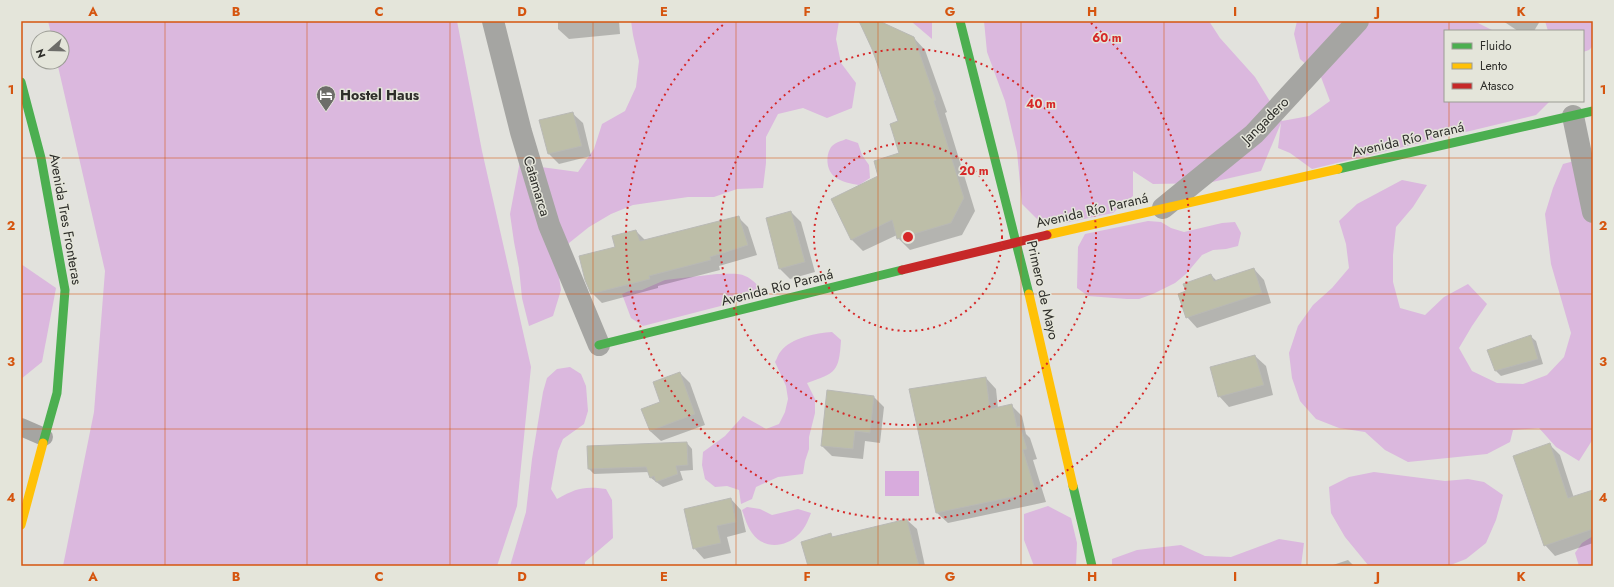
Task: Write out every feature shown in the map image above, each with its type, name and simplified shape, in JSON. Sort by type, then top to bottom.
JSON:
[{"type":"main road","name":"Primero de Mayo","points":[[960,21],[1017,242],[1092,566]]},
{"type":"main road","name":"Avenida Tres Fronteras","points":[[21,82],[41,158],[65,290],[57,393],[21,525]]},
{"type":"main road","name":"Avenida Río Paraná","points":[[599,345],[1017,242],[1583,113]]},
{"type":"street","name":"Catamarca","points":[[493,21],[521,132],[549,225],[599,345]]},
{"type":"street","name":"Jangadero","points":[[1164,208],[1254,134],[1358,21]]},
{"type":"street","points":[[1583,113],[1593,212]]},
{"type":"lane","points":[[21,426],[44,437]]},
{"type":"shaded area","points":[[48,21],[457,21],[482,151],[531,367],[517,506],[497,566],[63,566],[94,412],[105,271],[59,70],[70,70],[70,30],[50,30]]},
{"type":"shaded area","points":[[631,21],[839,21],[836,39],[841,63],[856,83],[852,108],[827,118],[803,108],[778,114],[766,137],[766,163],[763,188],[737,189],[714,197],[688,197],[633,205],[611,214],[589,227],[569,243],[557,265],[561,290],[553,316],[529,326],[522,298],[519,268],[510,214],[520,161],[526,165],[578,172],[594,149],[602,124],[625,111],[636,87],[639,61]]},
{"type":"shaded area","points":[[911,21],[932,21],[932,39],[912,22]]},
{"type":"shaded area","points":[[984,21],[1209,21],[1220,38],[1255,77],[1282,121],[1309,116],[1330,101],[1321,77],[1300,59],[1294,34],[1297,21],[1474,21],[1492,30],[1444,30],[1444,102],[1549,102],[1536,115],[1312,169],[1290,153],[1278,148],[1281,123],[1261,171],[1208,183],[1153,184],[1133,171],[1133,196],[1113,213],[1065,223],[1040,222],[1022,204],[1017,152],[1005,101],[987,52]]},
{"type":"shaded area","points":[[1545,21],[1593,21],[1593,46],[1589,50],[1584,52],[1584,30],[1548,30]]},
{"type":"shaded area","points":[[846,139],[858,143],[862,155],[869,165],[870,178],[859,185],[838,179],[832,174],[828,167],[828,153],[830,149],[835,144]]},
{"type":"shaded area","points":[[1589,157],[1593,160],[1593,439],[1579,461],[1556,447],[1539,428],[1513,430],[1510,442],[1487,454],[1408,462],[1385,450],[1365,432],[1339,428],[1316,419],[1300,401],[1292,378],[1289,353],[1298,326],[1313,305],[1332,288],[1349,268],[1346,244],[1339,221],[1357,204],[1402,180],[1427,185],[1413,207],[1396,227],[1393,255],[1393,282],[1400,308],[1425,315],[1444,297],[1468,284],[1487,304],[1459,348],[1472,371],[1497,383],[1523,384],[1547,375],[1564,357],[1571,333],[1551,264],[1545,214],[1553,188],[1563,164]]},
{"type":"shaded area","points":[[1148,221],[1161,222],[1171,228],[1184,232],[1222,223],[1235,222],[1241,233],[1238,246],[1213,250],[1202,255],[1186,274],[1175,283],[1139,299],[1088,296],[1077,288],[1078,247],[1085,234]]},
{"type":"shaded area","points":[[21,264],[56,288],[42,362],[21,379]]},
{"type":"shaded area","points":[[717,274],[742,275],[751,279],[762,290],[740,301],[643,326],[631,318],[622,294],[629,291],[642,290],[665,280]]},
{"type":"shaded area","points":[[832,332],[841,340],[837,365],[834,370],[824,377],[807,383],[815,399],[815,413],[809,437],[809,449],[803,474],[778,477],[756,487],[752,499],[741,504],[739,490],[727,486],[715,487],[705,479],[702,465],[703,452],[725,436],[743,416],[766,429],[779,424],[785,412],[788,399],[786,386],[775,362],[779,354],[785,346],[804,337]]},
{"type":"shaded area","points":[[570,367],[581,374],[586,386],[588,411],[584,424],[563,439],[558,451],[551,489],[557,499],[570,492],[581,489],[606,489],[612,500],[613,538],[585,562],[585,566],[510,566],[526,512],[532,459],[543,392],[547,378],[557,369]]},
{"type":"shaded area","points":[[885,471],[919,471],[919,496],[885,496]]},
{"type":"shaded area","points":[[1374,472],[1445,481],[1468,479],[1484,482],[1503,495],[1496,520],[1486,543],[1466,559],[1448,566],[1368,565],[1345,537],[1331,513],[1329,487],[1349,477]]},
{"type":"shaded area","points":[[1048,506],[1071,518],[1077,543],[1076,566],[1034,566],[1024,540],[1024,514]]},
{"type":"shaded area","points":[[747,507],[760,509],[772,515],[798,509],[811,513],[804,528],[798,535],[787,542],[774,545],[762,542],[752,533],[747,525],[742,510]]},
{"type":"shaded area","points":[[1593,536],[1593,566],[1579,566],[1575,553],[1582,543]]},
{"type":"shaded area","points":[[1279,539],[1304,543],[1301,566],[1112,566],[1112,559],[1137,550],[1181,545],[1205,556],[1231,557]]},
{"type":"building","points":[[859,21],[879,21],[914,37],[936,100],[934,101],[964,198],[951,223],[897,239],[892,220],[851,240],[831,199],[878,176],[874,161],[899,153],[890,124],[898,121],[872,49]]},
{"type":"building","points":[[573,112],[582,146],[548,154],[539,120]]},
{"type":"building","points":[[791,211],[805,262],[779,269],[766,218]]},
{"type":"building","points":[[739,216],[748,245],[710,257],[711,260],[649,276],[650,279],[591,294],[585,280],[579,256],[615,247],[612,236],[636,230],[640,241]]},
{"type":"building","points":[[1254,268],[1262,293],[1186,318],[1178,294],[1186,291],[1183,284],[1211,274],[1214,281]]},
{"type":"building","points":[[1531,335],[1538,359],[1495,371],[1487,350]]},
{"type":"building","points":[[1255,355],[1264,385],[1218,397],[1210,367]]},
{"type":"building","points":[[680,372],[695,414],[650,431],[641,409],[660,402],[653,382]]},
{"type":"building","points":[[986,377],[990,409],[1012,404],[1017,427],[1020,426],[1027,449],[1023,450],[1036,492],[936,513],[909,389]]},
{"type":"building","points":[[827,390],[874,396],[870,433],[855,431],[853,449],[821,446]]},
{"type":"building","points":[[687,442],[688,465],[676,466],[678,474],[656,482],[654,476],[650,478],[646,467],[588,469],[587,446]]},
{"type":"building","points":[[1550,443],[1568,498],[1593,490],[1593,529],[1544,546],[1513,456]]},
{"type":"building","points":[[731,498],[736,522],[717,526],[721,543],[693,549],[684,509]]},
{"type":"building","points":[[907,519],[919,566],[808,566],[801,542],[831,533],[832,537]]},
{"type":"traffic: fast","points":[[960,21],[1029,294]]},
{"type":"traffic: fast","points":[[21,82],[41,158],[65,290],[57,393],[43,443]]},
{"type":"traffic: fast","points":[[1338,169],[1593,111]]},
{"type":"traffic: fast","points":[[599,345],[902,270]]},
{"type":"traffic: fast","points":[[1073,486],[1092,566]]},
{"type":"traffic: slow","points":[[1047,235],[1338,169]]},
{"type":"traffic: slow","points":[[1029,294],[1073,486]]},
{"type":"traffic: slow","points":[[21,525],[43,443]]},
{"type":"traffic: jam","points":[[902,270],[1047,235]]},
{"type":"place","name":"Hostel Haus","points":[[326,112]]}]
